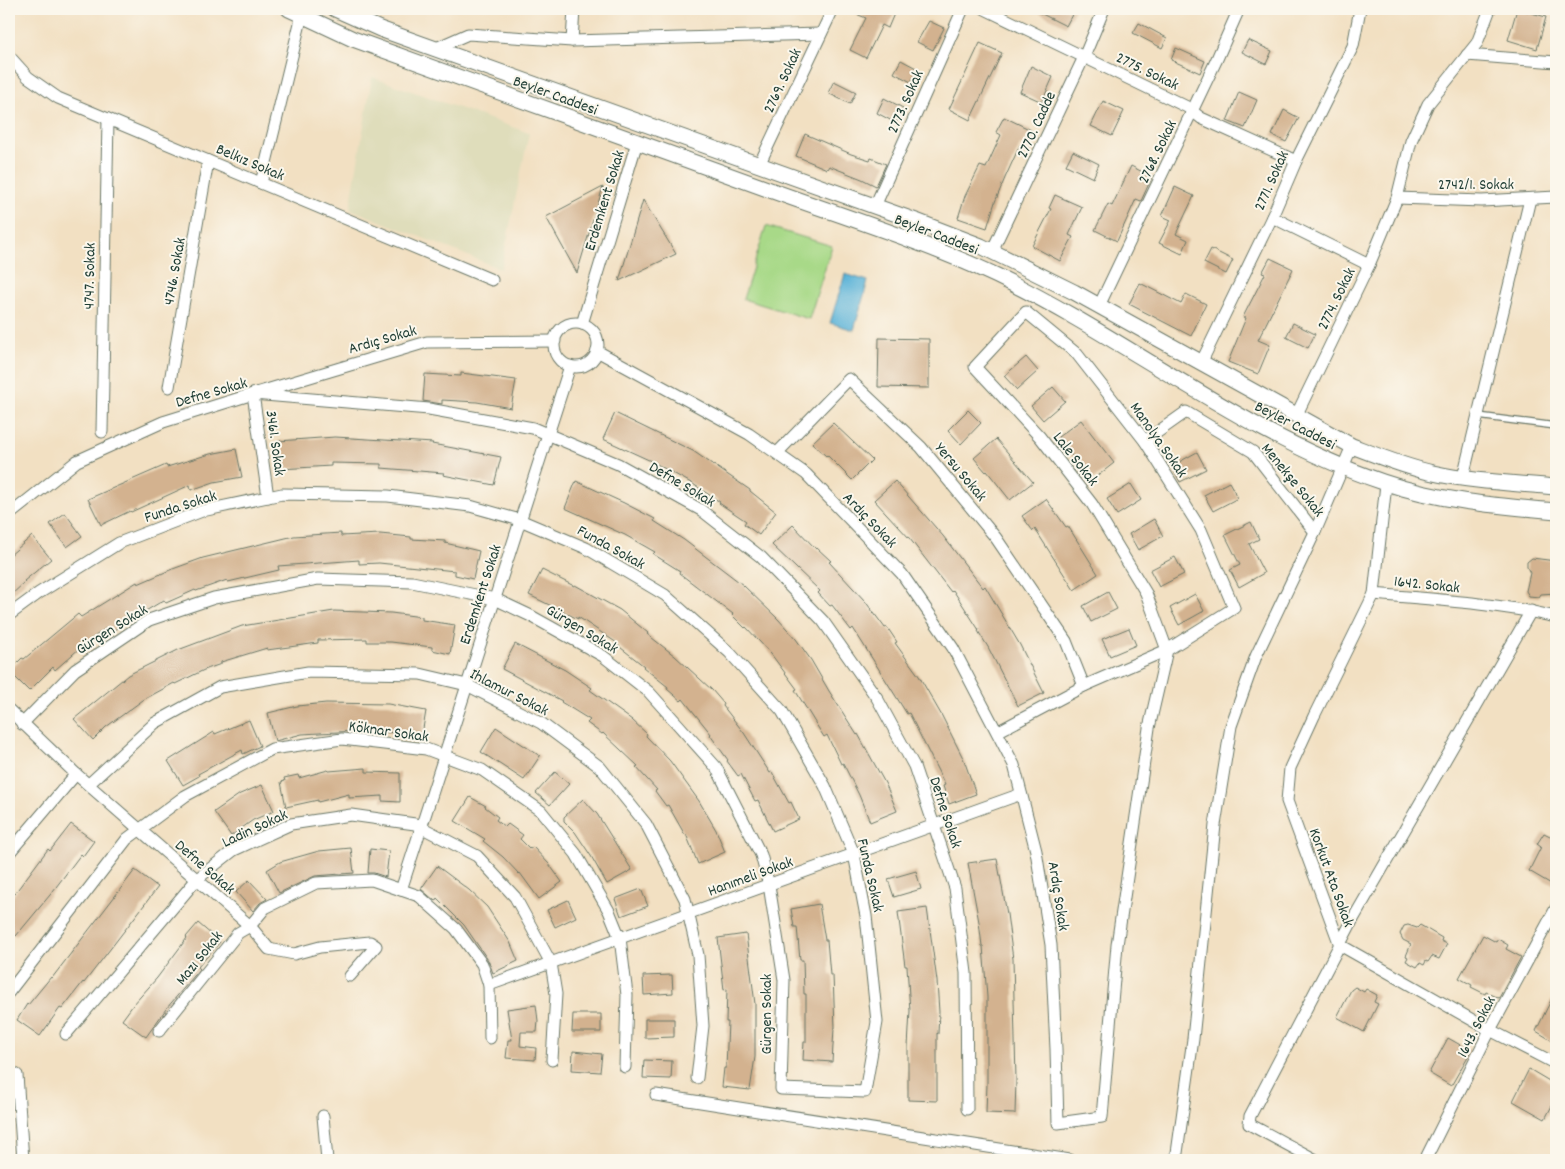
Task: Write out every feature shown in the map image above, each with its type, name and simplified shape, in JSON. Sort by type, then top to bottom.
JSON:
[{"type":"main road","name":"Beyler Caddesi","points":[[335,9],[380,29],[875,206],[992,251],[1099,306],[1352,446],[1432,473],[1488,481],[1556,487]]},
{"type":"main road","name":"Beyler Caddesi","points":[[295,12],[353,39],[900,237],[996,275],[1043,300],[1265,429],[1343,468],[1386,484],[1486,505],[1556,511]]},
{"type":"main road","points":[[637,142],[642,123]]},
{"type":"main road","points":[[752,183],[759,165]]},
{"type":"street","points":[[572,41],[574,9]]},
{"type":"street","name":"2769. Sokak","points":[[759,165],[833,9]]},
{"type":"street","name":"2773. Sokak","points":[[875,206],[963,9]]},
{"type":"street","name":"2775. Sokak","points":[[985,9],[1188,107],[1200,118],[1296,161]]},
{"type":"street","name":"2770. Cadde","points":[[992,251],[1084,57],[1104,9]]},
{"type":"street","name":"2768. Sokak","points":[[1099,306],[1239,9]]},
{"type":"street","name":"2771. Sokak","points":[[1201,363],[1352,46],[1360,9]]},
{"type":"street","points":[[1369,266],[1397,198],[1411,141],[1428,104],[1477,43],[1490,9]]},
{"type":"street","points":[[262,183],[295,12]]},
{"type":"street","points":[[434,48],[468,34],[572,41],[820,34]]},
{"type":"street","points":[[1467,55],[1556,62]]},
{"type":"street","name":"Belkız Sokak","points":[[9,56],[28,77],[58,98],[492,280]]},
{"type":"street","name":"4747. Sokak","points":[[102,432],[108,119]]},
{"type":"street","name":"Erdemkent Sokak","points":[[582,324],[637,142]]},
{"type":"street","name":"4746. Sokak","points":[[169,387],[208,161]]},
{"type":"street","name":"2742/1. Sokak","points":[[1397,198],[1482,202],[1556,197]]},
{"type":"street","points":[[1463,477],[1530,199]]},
{"type":"street","name":"2774. Sokak","points":[[1272,217],[1369,266],[1296,416]]},
{"type":"street","name":"Manolya Sokak","points":[[1026,312],[1078,354],[1145,442],[1201,530],[1234,608],[1167,650]]},
{"type":"street","name":"Lale Sokak","points":[[1026,312],[975,367],[1040,437],[1092,504],[1146,593],[1167,650]]},
{"type":"street","points":[[575,323],[582,324],[588,327],[596,338],[597,351],[589,362],[576,367],[570,366],[564,363],[556,353],[555,340],[562,329],[575,323]]},
{"type":"street","name":"Ardıç Sokak","points":[[254,394],[427,342],[555,340]]},
{"type":"street","name":"Ardıç Sokak","points":[[597,351],[749,434],[806,474],[902,574],[953,648],[1014,765],[1036,851],[1051,945],[1058,1123],[1102,1117],[1118,935],[1149,728],[1167,650]]},
{"type":"street","name":"Erdemkent Sokak","points":[[401,890],[570,366]]},
{"type":"street","name":"Yersu Sokak","points":[[777,453],[849,379],[921,447],[996,538],[1066,641],[1084,686]]},
{"type":"street","name":"Defne Sokak","points":[[9,515],[76,461],[162,422],[254,394],[429,409],[534,428],[618,464],[701,510],[761,557],[823,621],[877,698],[914,766],[955,888],[966,973],[968,1109]]},
{"type":"street","name":"3461. Sokak","points":[[254,394],[268,497]]},
{"type":"street","name":"Menekşe Sokak","points":[[1145,442],[1186,412],[1253,452],[1315,532]]},
{"type":"street","points":[[1176,1160],[1193,1039],[1215,825],[1231,726],[1256,656],[1315,532],[1352,446]]},
{"type":"street","name":"1642. Sokak","points":[[1386,484],[1374,594],[1531,611],[1556,617]]},
{"type":"street","name":"Funda Sokak","points":[[9,615],[39,592],[119,544],[202,511],[282,494],[388,496],[470,506],[520,520],[586,548],[665,595],[730,653],[782,711],[825,786],[854,854],[866,916],[877,1022],[865,1092]]},
{"type":"street","name":"Gürgen Sokak","points":[[22,724],[75,670],[149,620],[214,598],[318,579],[412,582],[495,599],[531,616],[603,656],[649,692],[716,767],[761,855],[769,885],[784,980],[781,1089],[865,1092]]},
{"type":"street","name":"Korkut Ata Sokak","points":[[1374,594],[1290,768],[1287,801],[1340,945],[1490,1030],[1556,1064]]},
{"type":"street","points":[[1316,1160],[1249,1124],[1250,1116],[1340,945],[1531,611]]},
{"type":"street","points":[[997,732],[1084,686],[1167,650]]},
{"type":"street","name":"Ihlamur Sokak","points":[[89,784],[155,723],[220,687],[308,672],[420,674],[467,685],[541,723],[600,767],[646,824],[685,899],[698,955],[703,1026],[696,1078]]},
{"type":"street","name":"Defne Sokak","points":[[9,713],[139,830],[250,926],[269,948],[294,954],[320,947],[370,942],[376,946],[350,976]]},
{"type":"street","name":"Köknar Sokak","points":[[9,992],[127,839],[185,796],[272,749],[342,739],[426,749],[482,770],[541,811],[576,854],[609,911],[620,938],[627,995],[625,1067]]},
{"type":"street","points":[[9,853],[76,774]]},
{"type":"street","name":"Hanımeli Sokak","points":[[489,986],[1021,794]]},
{"type":"street","name":"Ladin Sokak","points":[[66,1034],[196,880],[234,850],[292,824],[351,815],[416,824],[478,856],[515,897],[551,963],[556,994],[552,1060]]},
{"type":"street","name":"Mazı Sokak","points":[[159,1031],[238,933],[250,926],[265,908],[316,883],[372,880],[419,896],[456,929],[482,964],[489,986],[490,1038]]},
{"type":"street","name":"1643. Sokak","points":[[1425,1160],[1490,1030],[1556,908]]},
{"type":"street","points":[[9,1070],[17,1076],[23,1160]]},
{"type":"street","points":[[656,1095],[1070,1160]]},
{"type":"street","points":[[323,1116],[327,1160]]},
{"type":"lane","points":[[1478,416],[1556,426]]},
{"type":"shaded area","points":[[372,77],[529,133],[501,269],[350,209]]},
{"type":"green space","points":[[766,226],[832,246],[809,319],[743,299]]},
{"type":"water","points":[[845,274],[868,281],[854,330],[830,323]]},
{"type":"building","points":[[844,9],[896,9],[888,28],[882,25],[866,58],[850,50],[866,18]]},
{"type":"building","points":[[1032,9],[1075,9],[1066,26]]},
{"type":"building","points":[[1517,9],[1546,17],[1537,49],[1508,40]]},
{"type":"building","points":[[929,21],[944,28],[933,50],[917,42]]},
{"type":"building","points":[[1139,23],[1167,38],[1162,48],[1133,33]]},
{"type":"building","points":[[1248,40],[1272,51],[1266,64],[1242,52]]},
{"type":"building","points":[[980,43],[1002,53],[970,120],[949,109]]},
{"type":"building","points":[[1176,48],[1205,61],[1200,73],[1171,60]]},
{"type":"building","points":[[901,60],[918,69],[911,82],[894,73]]},
{"type":"building","points":[[1031,66],[1053,77],[1042,102],[1020,92]]},
{"type":"building","points":[[834,81],[856,92],[850,104],[828,93]]},
{"type":"building","points":[[1239,92],[1257,100],[1245,128],[1227,121]]},
{"type":"building","points":[[884,98],[903,108],[896,123],[877,113]]},
{"type":"building","points":[[1103,101],[1124,111],[1112,136],[1091,126]]},
{"type":"building","points":[[1284,110],[1299,118],[1286,142],[1272,135]]},
{"type":"building","points":[[1004,117],[1031,130],[1022,146],[1020,145],[1005,178],[987,228],[958,218],[965,196],[980,166],[986,168],[1001,135],[996,132]]},
{"type":"building","points":[[805,134],[851,154],[870,160],[871,158],[886,164],[876,186],[829,166],[827,169],[796,156]]},
{"type":"building","points":[[1073,151],[1099,164],[1093,178],[1066,165]]},
{"type":"building","points":[[1131,166],[1152,177],[1141,201],[1136,199],[1117,241],[1095,230],[1108,204],[1112,206]]},
{"type":"building","points":[[603,187],[577,273],[546,217]]},
{"type":"building","points":[[1175,187],[1194,196],[1176,234],[1188,240],[1182,254],[1159,243],[1171,220],[1162,216]]},
{"type":"building","points":[[1055,195],[1082,207],[1069,235],[1073,237],[1060,261],[1032,246],[1051,209],[1049,208]]},
{"type":"building","points":[[643,200],[676,254],[619,281]]},
{"type":"building","points":[[1211,249],[1233,260],[1226,274],[1204,263]]},
{"type":"building","points":[[1270,258],[1293,269],[1258,340],[1270,345],[1258,374],[1228,362],[1246,318],[1243,317],[1265,274],[1262,273]]},
{"type":"building","points":[[1140,283],[1181,304],[1186,294],[1206,304],[1191,336],[1129,304]]},
{"type":"building","points":[[1293,323],[1315,334],[1308,348],[1286,337]]},
{"type":"building","points":[[879,338],[929,339],[929,388],[878,387]]},
{"type":"building","points":[[1026,357],[1038,371],[1017,390],[1004,376]]},
{"type":"building","points":[[461,373],[516,380],[511,408],[477,402],[442,400],[442,404],[423,401],[425,374],[461,376]]},
{"type":"building","points":[[1053,387],[1065,401],[1043,420],[1031,406]]},
{"type":"building","points":[[968,410],[981,423],[961,444],[948,430]]},
{"type":"building","points":[[615,413],[693,451],[750,490],[776,512],[759,535],[744,524],[746,521],[693,484],[651,461],[603,439]]},
{"type":"building","points":[[1081,420],[1114,463],[1091,481],[1058,437]]},
{"type":"building","points":[[833,423],[872,460],[852,480],[812,443]]},
{"type":"building","points":[[335,437],[433,443],[501,457],[494,485],[443,475],[444,473],[381,468],[381,464],[331,463],[331,466],[280,469],[278,441]]},
{"type":"building","points":[[996,439],[1033,482],[1010,500],[974,458]]},
{"type":"building","points":[[236,449],[242,477],[214,482],[191,490],[190,485],[101,525],[88,499],[166,465],[167,467],[210,454]]},
{"type":"building","points":[[1197,452],[1206,469],[1180,482],[1172,466]]},
{"type":"building","points":[[576,481],[655,519],[654,521],[684,540],[743,585],[778,619],[811,660],[858,734],[886,785],[897,811],[870,822],[859,795],[827,735],[824,737],[795,690],[797,689],[771,654],[733,614],[679,573],[680,571],[653,554],[655,552],[625,535],[565,508]]},
{"type":"building","points":[[895,481],[943,536],[983,588],[985,586],[1020,645],[1044,693],[1018,706],[979,630],[953,590],[951,592],[910,539],[874,500]]},
{"type":"building","points":[[1229,482],[1238,498],[1213,511],[1204,495]]},
{"type":"building","points":[[1131,484],[1141,500],[1117,515],[1107,499]]},
{"type":"building","points":[[1046,499],[1066,527],[1068,526],[1098,574],[1074,590],[1035,529],[1033,531],[1022,516]]},
{"type":"building","points":[[65,513],[82,536],[67,547],[50,524]]},
{"type":"building","points":[[1154,519],[1163,536],[1138,550],[1129,534]]},
{"type":"building","points":[[1251,522],[1259,539],[1249,544],[1264,573],[1239,587],[1230,570],[1240,565],[1225,535]]},
{"type":"building","points":[[793,525],[816,549],[831,561],[829,562],[865,601],[885,628],[887,627],[897,642],[895,643],[919,676],[942,716],[964,760],[976,794],[949,804],[943,786],[945,785],[909,713],[907,714],[853,628],[851,630],[832,605],[830,606],[818,593],[820,591],[772,545]]},
{"type":"building","points":[[341,533],[341,536],[380,534],[411,537],[411,539],[445,541],[445,543],[479,551],[473,579],[455,575],[455,571],[379,563],[359,564],[359,560],[278,566],[279,570],[228,582],[227,580],[195,590],[166,603],[164,600],[109,633],[106,628],[55,670],[53,667],[29,691],[9,671],[22,658],[24,659],[78,614],[81,617],[137,582],[138,584],[203,558],[294,536]]},
{"type":"building","points":[[32,536],[51,559],[24,581],[9,597],[9,556]]},
{"type":"building","points":[[1175,557],[1184,574],[1159,587],[1150,570]]},
{"type":"building","points":[[1532,558],[1556,561],[1556,593],[1541,594],[1539,597],[1529,596],[1526,591],[1530,573],[1527,562]]},
{"type":"building","points":[[542,570],[575,585],[620,610],[712,690],[724,704],[723,706],[744,733],[770,773],[772,772],[789,803],[791,802],[799,819],[773,831],[758,800],[755,801],[741,774],[738,776],[711,734],[683,699],[681,701],[667,689],[668,687],[617,643],[578,617],[578,619],[529,595]]},
{"type":"building","points":[[1108,592],[1117,609],[1091,622],[1083,606]]},
{"type":"building","points":[[1195,594],[1204,611],[1179,625],[1170,608]]},
{"type":"building","points":[[334,611],[391,613],[422,617],[422,620],[455,625],[450,654],[432,650],[432,647],[391,642],[367,642],[367,639],[318,640],[318,643],[267,650],[267,648],[221,662],[221,664],[174,683],[143,700],[106,727],[93,740],[74,719],[128,675],[178,650],[242,626]]},
{"type":"building","points":[[1129,628],[1136,645],[1110,656],[1102,639]]},
{"type":"building","points":[[515,644],[565,670],[592,688],[590,690],[632,720],[647,734],[646,736],[670,761],[699,801],[716,830],[725,852],[698,864],[686,834],[668,805],[666,806],[655,791],[657,790],[636,767],[638,766],[603,733],[587,723],[590,720],[562,701],[502,669]]},
{"type":"building","points":[[326,703],[388,704],[426,711],[421,740],[403,736],[403,733],[355,731],[302,734],[275,741],[268,713],[297,706]]},
{"type":"building","points":[[249,720],[260,746],[243,754],[242,750],[198,774],[199,776],[183,785],[168,761],[214,732],[215,734]]},
{"type":"building","points":[[496,727],[540,756],[524,780],[481,752]]},
{"type":"building","points":[[366,768],[366,772],[400,773],[400,802],[382,801],[382,796],[349,798],[349,794],[318,802],[318,800],[286,807],[281,782],[285,781],[284,778],[298,775],[299,778],[328,770]]},
{"type":"building","points":[[555,772],[569,784],[550,805],[536,793]]},
{"type":"building","points":[[262,785],[274,811],[253,820],[231,836],[214,812],[240,794]]},
{"type":"building","points":[[470,797],[486,806],[498,817],[496,820],[505,827],[508,824],[523,835],[520,839],[530,849],[533,847],[562,882],[539,899],[520,873],[483,841],[485,839],[455,821]]},
{"type":"building","points":[[583,799],[597,814],[632,870],[607,884],[575,832],[564,821],[564,817]]},
{"type":"building","points":[[71,824],[94,841],[83,856],[81,854],[16,936],[9,931],[9,901],[48,849],[50,851]]},
{"type":"building","points":[[1544,833],[1556,839],[1556,879],[1553,885],[1529,871],[1541,847],[1537,844]]},
{"type":"building","points":[[351,848],[354,873],[315,876],[279,893],[267,870],[280,862],[319,851]]},
{"type":"building","points":[[370,849],[389,851],[386,877],[368,873]]},
{"type":"building","points":[[997,859],[1013,959],[1015,1114],[986,1113],[987,997],[983,946],[968,863]]},
{"type":"building","points":[[437,866],[469,890],[487,907],[510,942],[518,961],[493,973],[488,960],[464,925],[437,898],[435,901],[421,889]]},
{"type":"building","points":[[135,870],[158,887],[84,983],[62,1009],[60,1008],[40,1036],[17,1020],[27,1004],[52,978]]},
{"type":"building","points":[[916,871],[921,889],[894,897],[888,879]]},
{"type":"building","points":[[249,880],[267,899],[260,903],[253,911],[236,892]]},
{"type":"building","points":[[641,889],[648,906],[621,916],[615,899]]},
{"type":"building","points":[[568,900],[576,917],[555,927],[547,910]]},
{"type":"building","points":[[819,904],[825,940],[827,940],[830,975],[833,975],[835,1028],[832,1062],[803,1060],[804,1042],[806,1042],[806,994],[804,994],[803,960],[800,960],[797,927],[794,927],[791,909]]},
{"type":"building","points":[[927,908],[937,981],[939,1012],[937,1033],[937,1101],[908,1100],[910,1011],[907,966],[905,966],[898,912]]},
{"type":"building","points":[[198,923],[220,942],[198,967],[200,969],[166,1009],[146,1037],[122,1020],[157,978]]},
{"type":"building","points":[[1408,925],[1417,928],[1420,925],[1442,938],[1441,941],[1447,944],[1439,959],[1432,956],[1424,965],[1420,963],[1417,967],[1406,961],[1411,944],[1403,940],[1400,934],[1404,926]]},
{"type":"building","points":[[746,934],[755,1004],[755,1057],[750,1090],[722,1087],[724,1068],[726,1068],[728,1022],[726,1022],[727,989],[724,990],[718,938]]},
{"type":"building","points":[[1483,935],[1496,942],[1498,939],[1508,945],[1506,949],[1521,957],[1499,998],[1471,987],[1472,985],[1459,978]]},
{"type":"building","points":[[672,975],[673,993],[644,995],[643,976]]},
{"type":"building","points":[[1355,987],[1364,992],[1366,989],[1377,995],[1374,1002],[1378,1004],[1364,1032],[1337,1017],[1351,990]]},
{"type":"building","points":[[1556,990],[1556,1043],[1536,1031]]},
{"type":"building","points":[[536,1005],[537,1032],[521,1032],[520,1046],[536,1048],[535,1060],[506,1058],[508,1040],[512,1040],[507,1009]]},
{"type":"building","points":[[573,1014],[601,1014],[601,1032],[572,1032]]},
{"type":"building","points":[[645,1019],[674,1019],[674,1037],[645,1038]]},
{"type":"building","points":[[1448,1038],[1471,1051],[1451,1086],[1429,1073]]},
{"type":"building","points":[[573,1051],[602,1054],[600,1072],[572,1070]]},
{"type":"building","points":[[644,1060],[672,1061],[671,1079],[643,1078]]},
{"type":"building","points":[[1529,1069],[1556,1085],[1556,1098],[1545,1119],[1513,1101]]}]
